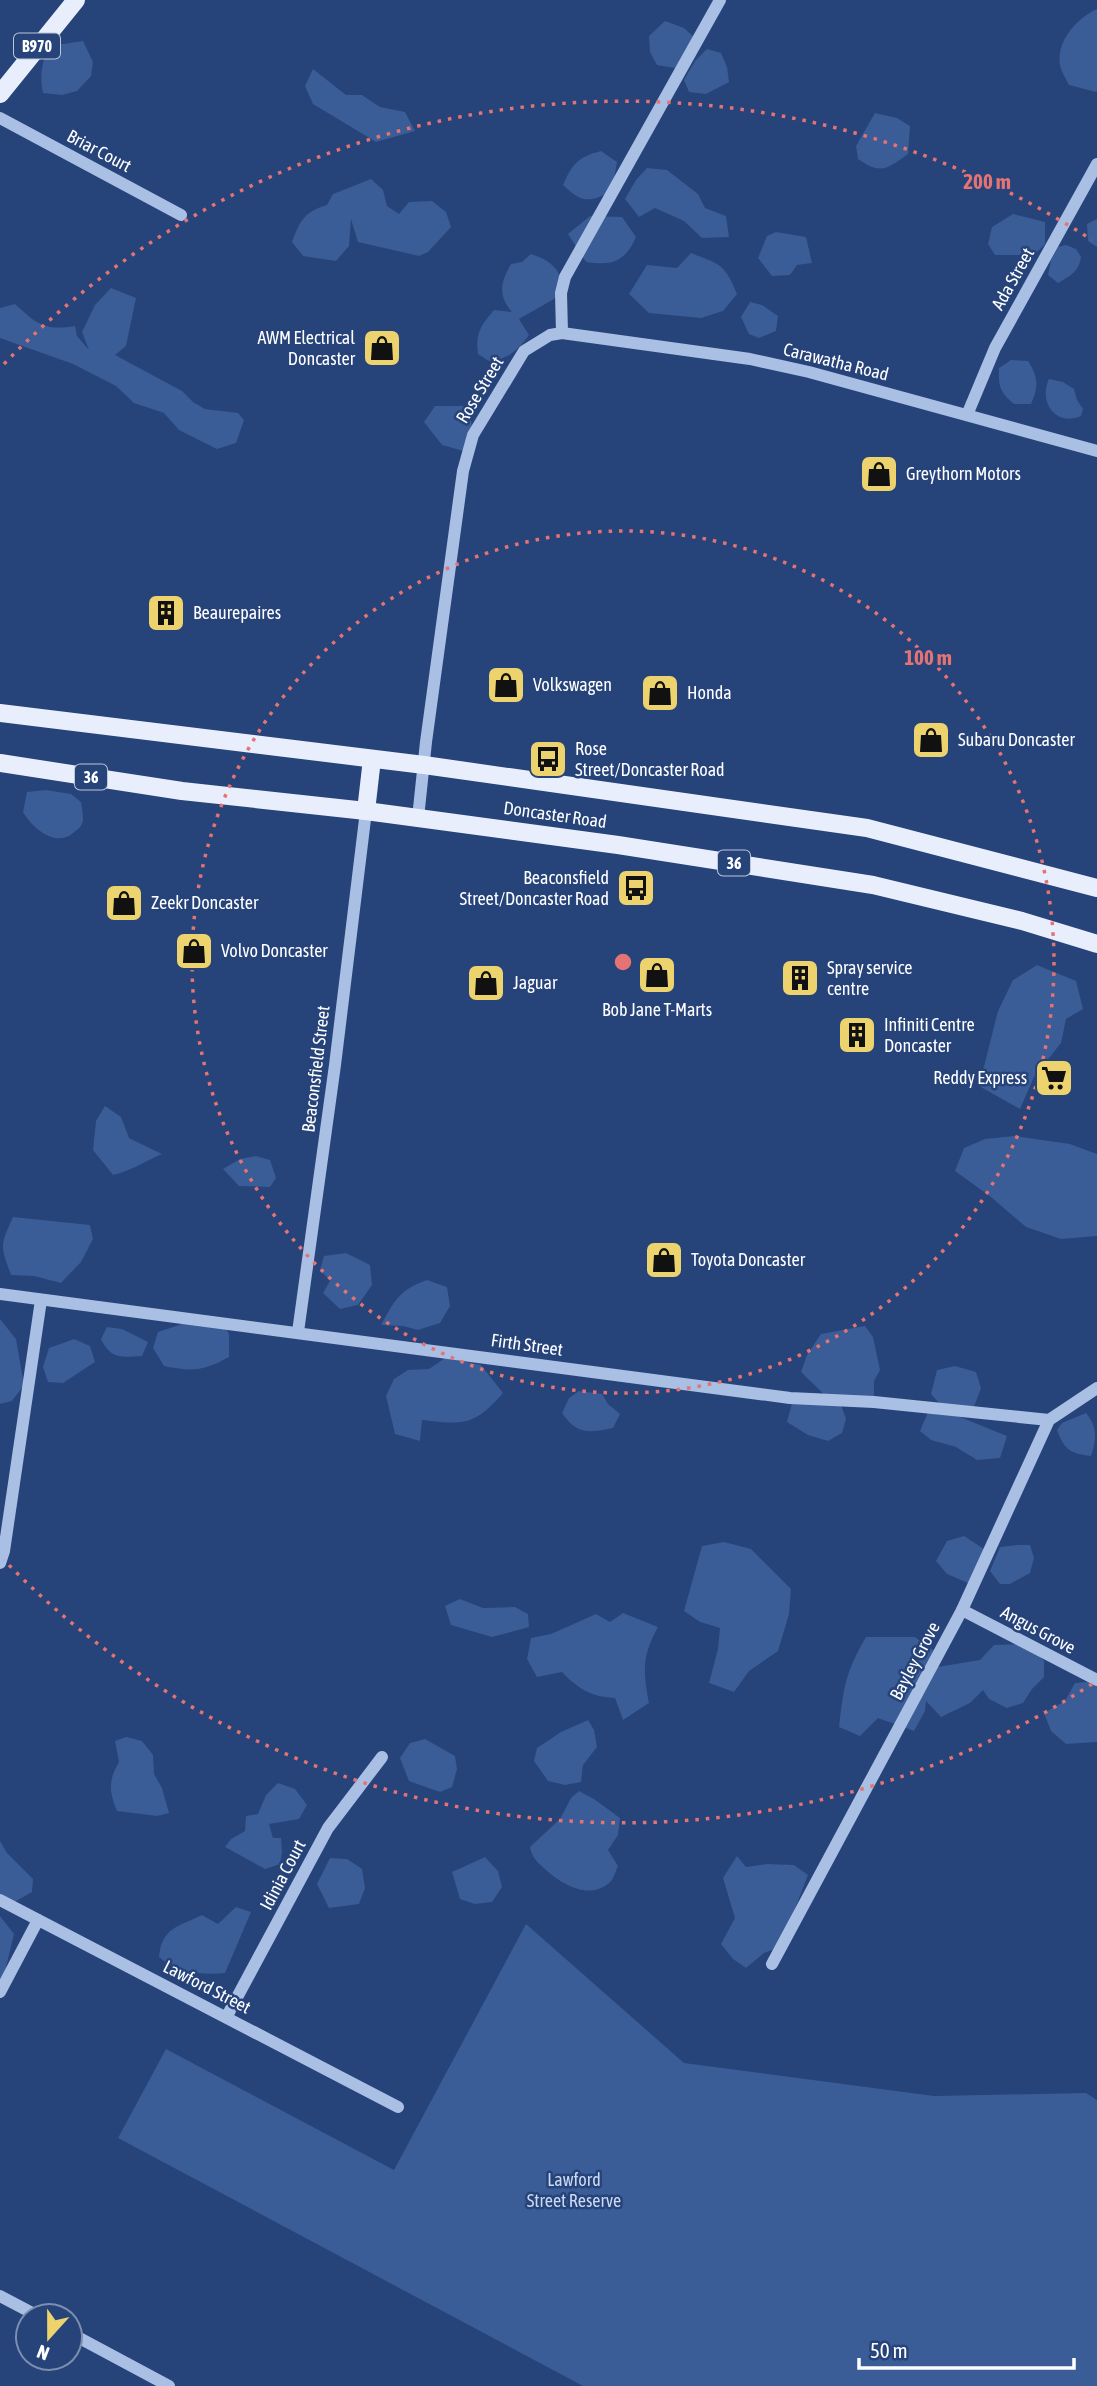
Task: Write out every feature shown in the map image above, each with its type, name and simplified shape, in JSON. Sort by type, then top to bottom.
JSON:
[{"type":"main road","name":"B970","points":[[0,94],[76,0]]},
{"type":"main road","name":"Doncaster Road","points":[[0,713],[424,765],[867,828],[1097,888]]},
{"type":"main road","points":[[366,811],[372,760]]},
{"type":"main road","name":"Doncaster Road","points":[[0,763],[183,791],[366,811],[618,845],[873,885],[1023,921],[1097,944]]},
{"type":"street","points":[[562,333],[561,293],[565,277],[720,0]]},
{"type":"street","name":"Briar Court","points":[[0,118],[181,215]]},
{"type":"street","name":"Ada Street","points":[[967,415],[995,348],[1097,164]]},
{"type":"street","name":"Carawatha Road","points":[[562,333],[750,359],[809,372],[1097,451]]},
{"type":"street","name":"Rose Street","points":[[418,818],[467,452],[473,435],[524,351],[550,335],[562,333]]},
{"type":"street","name":"Beaconsfield Street","points":[[298,1332],[335,1065],[366,811]]},
{"type":"street","name":"Firth Street","points":[[0,1294],[790,1398],[874,1402],[1049,1420]]},
{"type":"street","points":[[0,1563],[4,1551],[41,1300]]},
{"type":"street","points":[[1049,1420],[1097,1388]]},
{"type":"street","name":"Bayley Grove","points":[[772,1964],[962,1610],[1049,1420]]},
{"type":"street","name":"Angus Grove","points":[[962,1610],[1097,1680]]},
{"type":"street","name":"Idinia Court","points":[[227,2016],[328,1828],[382,1757]]},
{"type":"street","name":"Lawford Street","points":[[0,1900],[398,2107]]},
{"type":"street","points":[[0,1992],[38,1920]]},
{"type":"street","points":[[84,2342],[148,2381],[169,2386]]},
{"type":"green space","points":[[1097,9],[1096,92],[1069,85],[1061,67],[1060,56],[1061,47],[1075,24]]},
{"type":"green space","points":[[665,21],[684,28],[697,40],[675,68],[657,65],[650,52],[649,36]]},
{"type":"green space","points":[[83,41],[93,62],[91,76],[77,91],[62,95],[43,93],[42,68],[50,46]]},
{"type":"green space","points":[[707,49],[721,53],[729,82],[706,94],[689,92],[684,80],[695,61]]},
{"type":"green space","points":[[313,69],[346,95],[362,95],[380,107],[405,112],[415,131],[376,142],[313,104],[305,86]]},
{"type":"green space","points":[[875,113],[897,118],[910,126],[908,154],[884,168],[873,167],[858,159],[856,146]]},
{"type":"green space","points":[[601,151],[617,162],[612,191],[591,199],[575,195],[563,185],[570,172],[577,162]]},
{"type":"green space","points":[[647,168],[667,170],[698,194],[705,208],[726,216],[729,237],[702,238],[684,221],[655,208],[639,217],[625,199]]},
{"type":"green space","points":[[371,179],[383,190],[387,206],[399,214],[409,202],[432,201],[446,212],[451,227],[428,252],[419,256],[358,242],[351,219],[349,246],[336,261],[303,256],[292,242],[304,218],[313,210],[327,205],[333,194]]},
{"type":"green space","points":[[1013,214],[1045,222],[1045,244],[1034,255],[995,255],[988,244],[992,227]]},
{"type":"green space","points":[[590,216],[622,217],[636,237],[622,257],[603,263],[586,262],[568,234]]},
{"type":"green space","points":[[1097,219],[1097,247],[1088,241],[1087,224]]},
{"type":"green space","points":[[776,232],[806,237],[812,263],[797,265],[790,275],[772,276],[758,258],[767,236]]},
{"type":"green space","points":[[1066,245],[1076,249],[1081,257],[1080,262],[1073,273],[1058,283],[1048,275],[1051,260],[1058,247]]},
{"type":"green space","points":[[691,253],[720,266],[729,276],[737,294],[723,311],[701,318],[649,313],[629,294],[647,265],[677,268]]},
{"type":"green space","points":[[531,254],[552,265],[563,286],[554,299],[519,319],[529,335],[520,346],[507,356],[489,361],[478,354],[480,330],[494,310],[512,312],[504,300],[502,289],[505,277],[511,264],[522,262]]},
{"type":"green space","points":[[111,288],[136,298],[126,346],[115,355],[182,391],[205,409],[238,413],[244,420],[236,443],[217,449],[179,430],[164,413],[134,403],[116,386],[73,364],[0,338],[0,308],[15,304],[29,317],[48,327],[75,326],[77,336],[89,350],[82,332],[95,305]]},
{"type":"green space","points":[[750,302],[762,305],[778,316],[776,331],[759,338],[749,334],[741,317]]},
{"type":"green space","points":[[1011,360],[1028,361],[1034,372],[1036,387],[1031,404],[1014,404],[1001,389],[999,368]]},
{"type":"green space","points":[[1049,379],[1063,382],[1074,389],[1083,409],[1081,416],[1064,418],[1052,410],[1046,396]]},
{"type":"green space","points":[[435,406],[469,406],[473,435],[467,452],[442,445],[424,422]]},
{"type":"green space","points":[[46,790],[71,794],[81,802],[82,824],[66,837],[52,837],[38,830],[23,812],[27,792]]},
{"type":"green space","points":[[1037,965],[1076,981],[1083,1009],[1066,1019],[1061,1043],[1034,1077],[1020,1109],[979,1086],[998,1011],[1013,980]]},
{"type":"green space","points":[[105,1106],[121,1117],[129,1138],[162,1154],[113,1175],[93,1150],[96,1121]]},
{"type":"green space","points":[[1014,1136],[1070,1144],[1097,1154],[1097,1236],[1061,1239],[1026,1227],[955,1171],[964,1148],[985,1139]]},
{"type":"green space","points":[[256,1156],[270,1160],[276,1178],[270,1187],[239,1186],[223,1169],[240,1159]]},
{"type":"green space","points":[[13,1217],[90,1225],[93,1239],[81,1262],[61,1283],[34,1276],[11,1275],[3,1246]]},
{"type":"green space","points":[[346,1253],[370,1265],[372,1285],[358,1305],[340,1309],[323,1293],[330,1281],[320,1270],[324,1256]]},
{"type":"green space","points":[[427,1280],[447,1287],[450,1306],[440,1323],[418,1330],[381,1325],[404,1292]]},
{"type":"green space","points":[[0,1319],[16,1339],[24,1385],[12,1401],[0,1404]]},
{"type":"green space","points":[[191,1321],[224,1325],[229,1334],[229,1357],[198,1369],[164,1366],[153,1348],[158,1332]]},
{"type":"green space","points":[[865,1326],[873,1337],[880,1370],[874,1381],[874,1402],[830,1400],[801,1372],[807,1355],[821,1334]]},
{"type":"green space","points":[[107,1327],[122,1329],[148,1342],[142,1356],[123,1357],[109,1351],[101,1339]]},
{"type":"green space","points":[[74,1339],[90,1346],[95,1362],[63,1383],[48,1382],[43,1367],[49,1348]]},
{"type":"green space","points":[[445,1358],[481,1365],[503,1393],[484,1412],[467,1421],[448,1423],[422,1420],[420,1441],[395,1434],[386,1396],[394,1379],[408,1370],[429,1369]]},
{"type":"green space","points":[[955,1366],[976,1372],[981,1388],[972,1412],[946,1411],[931,1394],[937,1370]]},
{"type":"green space","points":[[579,1391],[602,1394],[608,1404],[620,1414],[613,1428],[584,1431],[568,1420],[562,1413],[569,1398]]},
{"type":"green space","points":[[792,1403],[841,1405],[846,1419],[842,1433],[828,1441],[808,1435],[787,1422]]},
{"type":"green space","points":[[928,1412],[955,1415],[1007,1436],[1000,1458],[977,1460],[956,1447],[931,1440],[920,1431]]},
{"type":"green space","points":[[1086,1413],[1095,1433],[1091,1456],[1069,1450],[1057,1430],[1062,1423]]},
{"type":"green space","points":[[964,1536],[984,1549],[982,1566],[968,1583],[947,1574],[936,1561],[947,1541]]},
{"type":"green space","points":[[724,1542],[751,1549],[791,1589],[789,1614],[778,1651],[749,1671],[734,1692],[709,1683],[718,1649],[720,1628],[700,1622],[684,1611],[702,1546]]},
{"type":"green space","points":[[1030,1545],[1034,1558],[1030,1573],[1010,1584],[1000,1584],[990,1571],[1000,1547]]},
{"type":"green space","points":[[460,1599],[483,1608],[515,1607],[528,1614],[529,1627],[492,1637],[451,1625],[445,1606]]},
{"type":"green space","points":[[623,1613],[658,1627],[649,1646],[645,1664],[649,1703],[623,1720],[615,1698],[586,1691],[562,1672],[537,1677],[527,1659],[531,1638],[551,1634],[596,1614],[610,1622]]},
{"type":"green space","points":[[866,1637],[915,1637],[933,1650],[931,1668],[980,1660],[994,1645],[1028,1644],[1044,1661],[1044,1677],[1023,1703],[1007,1708],[989,1699],[983,1690],[970,1703],[941,1717],[926,1701],[925,1711],[914,1731],[878,1718],[860,1736],[839,1727],[846,1680]]},
{"type":"green space","points":[[1097,1681],[1097,1742],[1066,1744],[1051,1731],[1044,1713],[1065,1701],[1075,1683]]},
{"type":"green space","points":[[588,1720],[594,1730],[597,1747],[583,1765],[581,1782],[565,1785],[548,1781],[534,1761],[537,1748],[561,1732]]},
{"type":"green space","points":[[126,1737],[142,1741],[153,1755],[154,1774],[162,1788],[169,1813],[157,1816],[117,1811],[111,1786],[119,1762],[115,1741]]},
{"type":"green space","points":[[425,1739],[455,1756],[457,1769],[452,1787],[440,1792],[409,1781],[400,1758],[410,1743]]},
{"type":"green space","points":[[278,1783],[295,1789],[307,1805],[299,1819],[269,1824],[273,1838],[281,1838],[282,1852],[280,1864],[265,1869],[225,1847],[231,1839],[245,1831],[246,1816],[258,1814],[266,1795]]},
{"type":"green space","points":[[579,1791],[620,1818],[618,1835],[608,1850],[618,1866],[611,1881],[594,1890],[576,1889],[559,1880],[537,1862],[530,1847],[560,1819],[571,1798]]},
{"type":"green space","points":[[0,1841],[7,1853],[33,1879],[32,1892],[9,1905],[0,1898]]},
{"type":"green space","points":[[737,1856],[746,1867],[767,1864],[794,1865],[808,1875],[780,1947],[764,1953],[746,1968],[733,1959],[721,1944],[735,1918],[723,1878]]},
{"type":"green space","points":[[485,1857],[498,1871],[502,1887],[492,1902],[475,1904],[460,1899],[452,1872]]},
{"type":"green space","points":[[330,1858],[347,1859],[362,1869],[365,1888],[359,1904],[329,1908],[317,1884]]},
{"type":"green space","points":[[236,1907],[251,1912],[225,1973],[190,1972],[174,1967],[159,1957],[164,1939],[173,1929],[202,1915],[218,1924]]},
{"type":"green space","points":[[0,1916],[14,1934],[0,1992]]},
{"type":"green space","name":"Lawford Street Reserve","points":[[526,1924],[684,2063],[934,2096],[1086,2093],[1097,2100],[1097,2386],[583,2386],[118,2138],[166,2049],[394,2170]]},
{"type":"place","name":"AWM Electrical Doncaster","points":[[382,348]]},
{"type":"place","name":"Greythorn Motors","points":[[879,474]]},
{"type":"place","name":"Beaurepaires","points":[[166,613]]},
{"type":"place","name":"Volkswagen","points":[[506,685]]},
{"type":"place","name":"Honda","points":[[660,693]]},
{"type":"place","name":"Subaru Doncaster","points":[[931,740]]},
{"type":"place","name":"Rose Street/Doncaster Road","points":[[548,759]]},
{"type":"place","name":"Beaconsfield Street/Doncaster Road","points":[[636,888]]},
{"type":"place","name":"Zeekr Doncaster","points":[[124,903]]},
{"type":"place","name":"Volvo Doncaster","points":[[194,951]]},
{"type":"place","name":"Bob Jane T-Marts","points":[[657,975]]},
{"type":"place","name":"Spray service centre","points":[[800,978]]},
{"type":"place","name":"Jaguar","points":[[486,983]]},
{"type":"place","name":"Infiniti Centre Doncaster","points":[[857,1035]]},
{"type":"place","name":"Reddy Express","points":[[1054,1078]]},
{"type":"place","name":"Toyota Doncaster","points":[[664,1260]]}]
